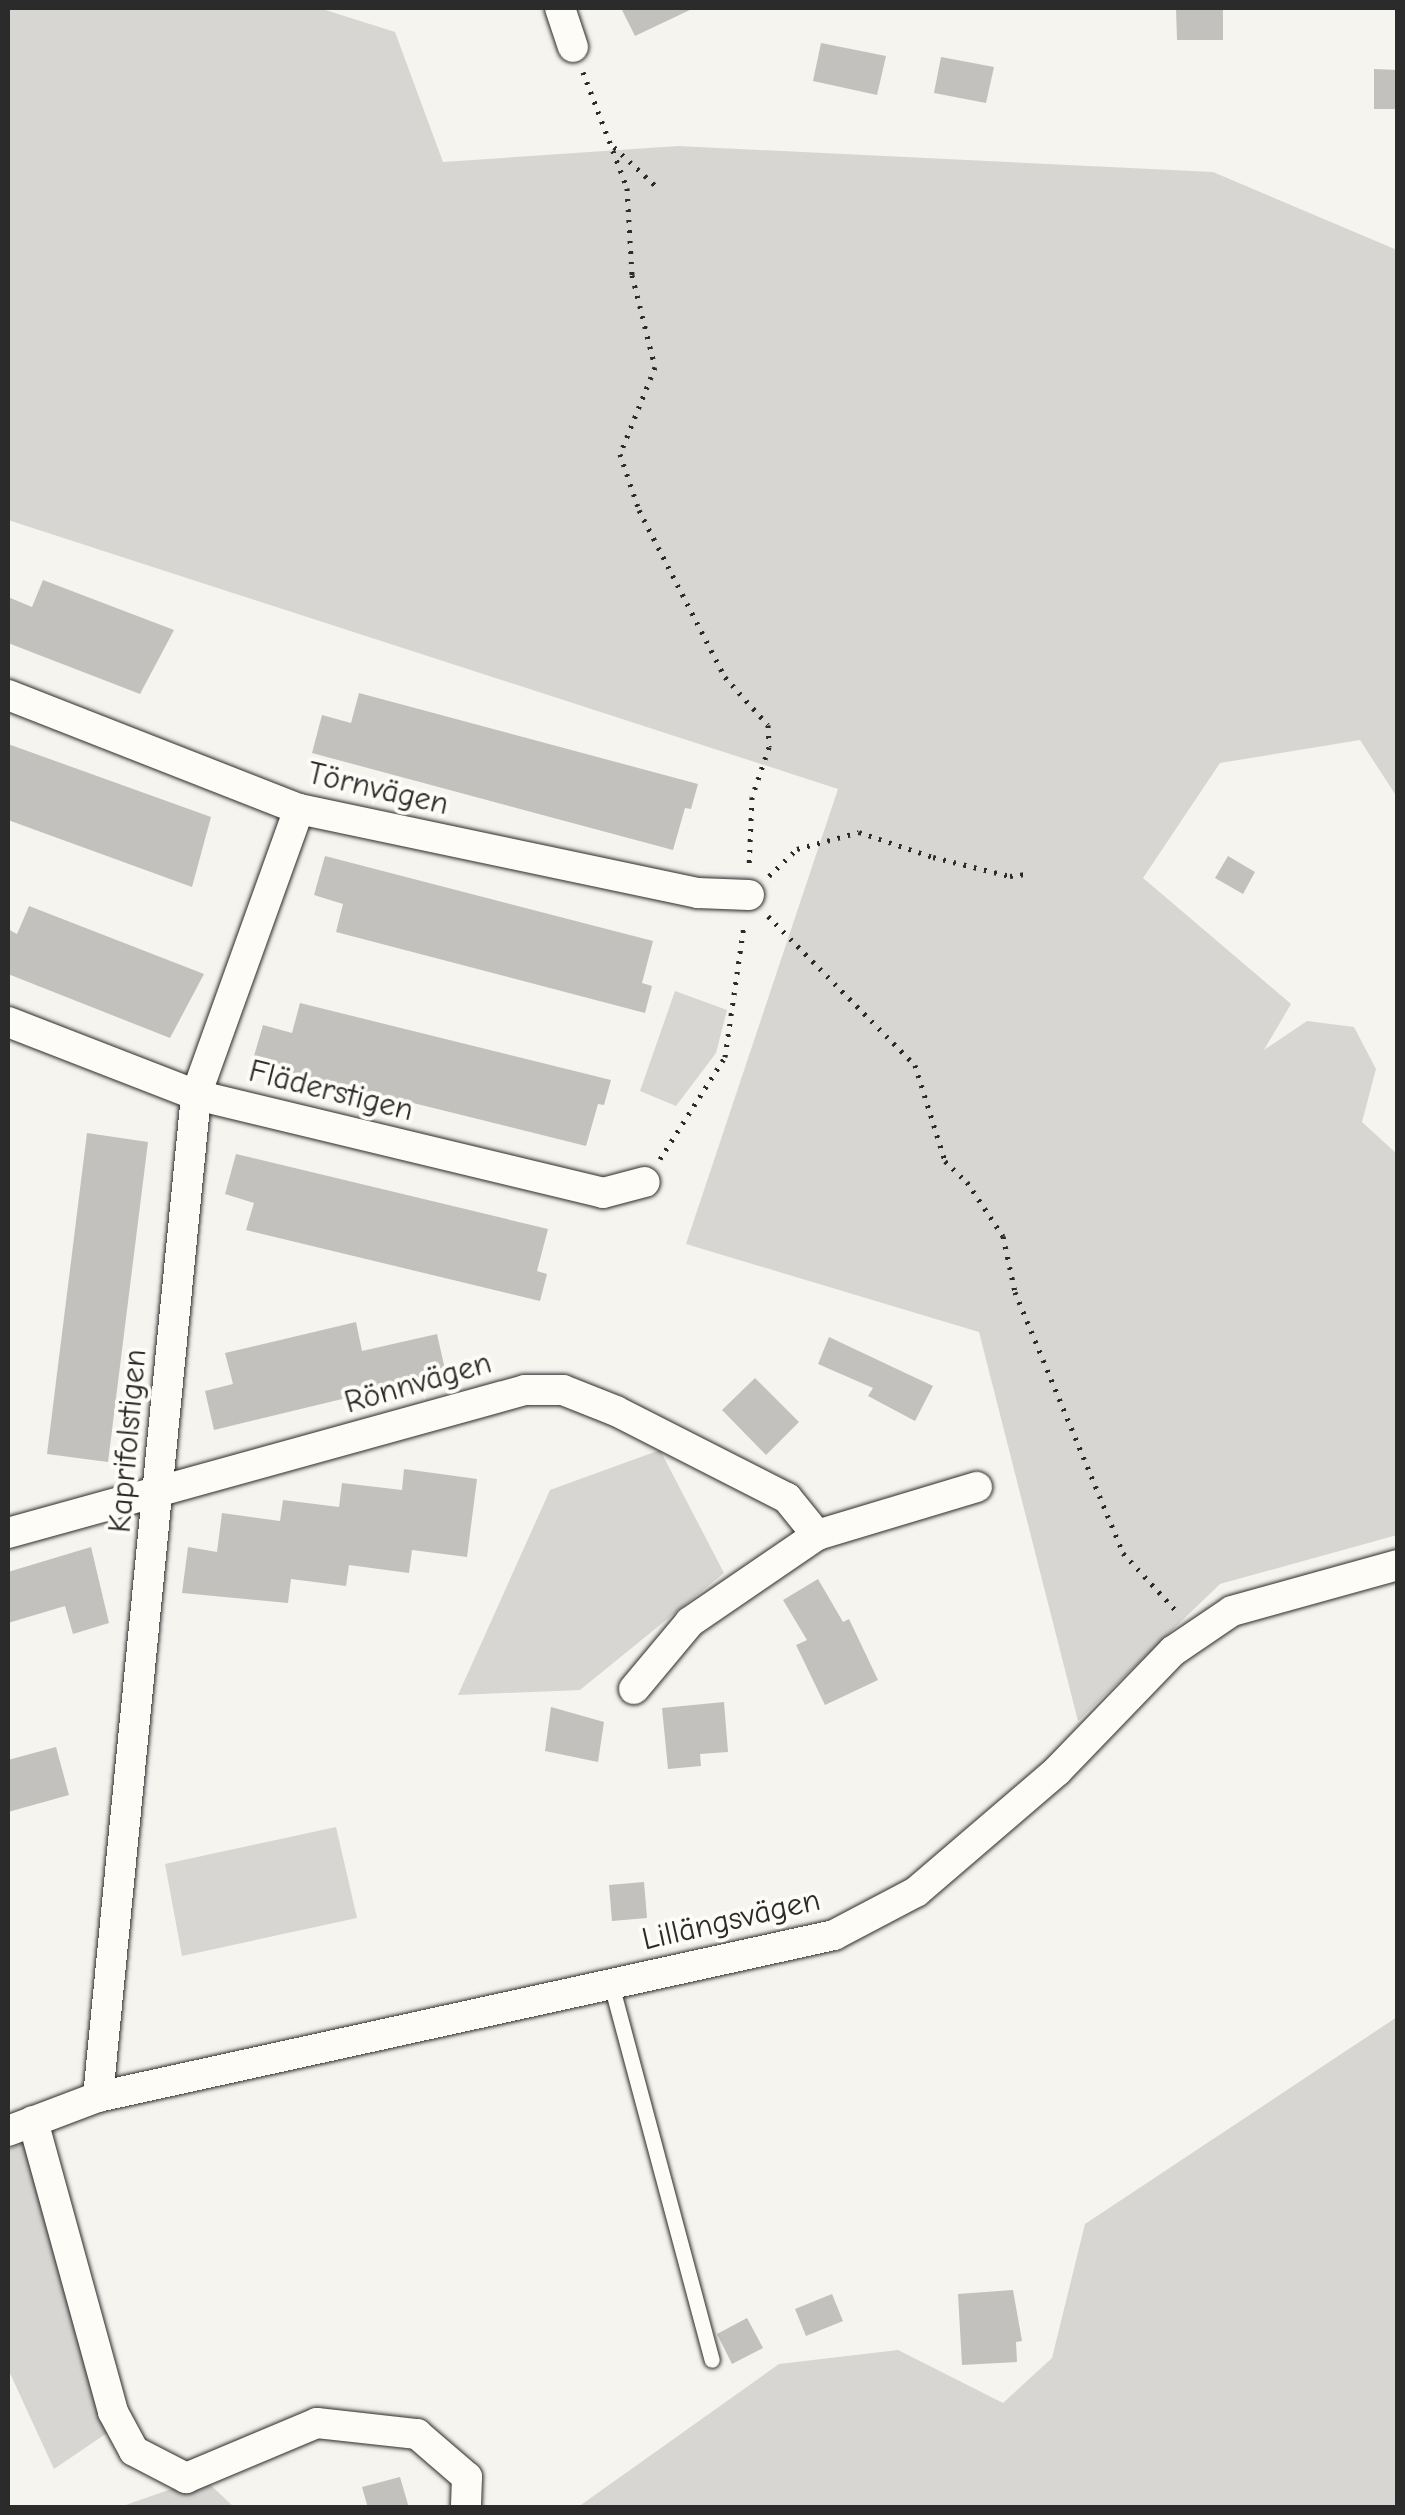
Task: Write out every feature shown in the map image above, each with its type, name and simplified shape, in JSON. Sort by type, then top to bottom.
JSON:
[{"type":"street","points":[[560,8],[574,47]]},
{"type":"street","name":"Törnvägen","points":[[8,695],[299,809],[698,893],[749,895]]},
{"type":"street","name":"Kaprifolstigen","points":[[98,2097],[196,1095],[299,809]]},
{"type":"street","name":"Fläderstigen","points":[[8,1022],[196,1095],[603,1193],[645,1182]]},
{"type":"street","name":"Rönnvägen","points":[[8,1534],[526,1390],[563,1390],[787,1498],[817,1535]]},
{"type":"street","points":[[634,1689],[690,1622],[817,1535],[977,1488]]},
{"type":"street","name":"Lillängsvägen","points":[[466,2508],[467,2477],[416,2434],[317,2423],[186,2478],[134,2450],[113,2412],[20,2126],[98,2097],[834,1935],[916,1892],[1056,1770],[1173,1651],[1232,1611],[1398,1565]]},
{"type":"lane","points":[[611,1984],[712,2360]]},
{"type":"path","points":[[574,47],[632,211],[632,275],[656,367],[620,454],[639,510],[725,677],[768,724],[769,747],[752,797],[749,895],[724,1057],[645,1182]]},
{"type":"path","points":[[610,144],[659,189]]},
{"type":"path","points":[[749,895],[797,849],[859,832],[933,858],[1010,876],[1026,874]]},
{"type":"path","points":[[749,895],[915,1065],[945,1161],[968,1182],[1004,1236],[1015,1292],[1123,1552],[1163,1602],[1202,1631]]},
{"type":"shaded area","points":[[8,8],[319,8],[395,32],[443,162],[678,146],[1213,172],[1397,250],[1397,797],[1360,740],[1220,763],[1143,878],[1291,1004],[1264,1050],[1307,1021],[1354,1027],[1376,1069],[1362,1122],[1397,1154],[1397,1535],[1220,1584],[1078,1721],[979,1332],[686,1244],[838,789],[8,520]]},
{"type":"shaded area","points":[[675,991],[727,1010],[716,1053],[676,1106],[640,1091]]},
{"type":"shaded area","points":[[660,1450],[724,1573],[580,1690],[458,1695],[550,1490]]},
{"type":"shaded area","points":[[336,1827],[357,1918],[182,1956],[165,1864]]},
{"type":"shaded area","points":[[1397,2017],[1397,2507],[578,2507],[779,2364],[898,2350],[1003,2403],[1052,2358],[1085,2224]]},
{"type":"shaded area","points":[[25,2143],[110,2431],[54,2469],[8,2369],[8,2149]]},
{"type":"shaded area","points":[[203,2478],[234,2507],[117,2508]]},
{"type":"building","points":[[621,8],[694,8],[635,36]]},
{"type":"building","points":[[1176,8],[1223,8],[1223,40],[1177,40]]},
{"type":"building","points":[[821,43],[886,56],[877,95],[813,81]]},
{"type":"building","points":[[941,57],[994,67],[986,103],[934,93]]},
{"type":"building","points":[[1374,69],[1398,70],[1398,109],[1374,109]]},
{"type":"building","points":[[43,580],[174,630],[140,694],[8,643],[8,597],[32,607]]},
{"type":"building","points":[[359,693],[698,784],[691,809],[685,808],[673,850],[312,753],[322,715],[351,723]]},
{"type":"building","points":[[8,744],[211,817],[192,887],[8,820]]},
{"type":"building","points":[[325,856],[653,941],[642,983],[652,986],[645,1013],[336,932],[343,904],[314,895]]},
{"type":"building","points":[[1228,856],[1255,872],[1243,894],[1215,878]]},
{"type":"building","points":[[29,906],[204,974],[170,1038],[8,974],[8,929],[17,934]]},
{"type":"building","points":[[300,1003],[611,1080],[604,1105],[598,1104],[586,1146],[252,1063],[263,1025],[292,1033]]},
{"type":"building","points":[[87,1133],[148,1142],[108,1462],[47,1454]]},
{"type":"building","points":[[236,1154],[548,1229],[537,1271],[547,1274],[540,1301],[246,1230],[254,1203],[225,1194]]},
{"type":"building","points":[[356,1322],[362,1351],[437,1334],[446,1374],[214,1430],[205,1391],[233,1384],[225,1353]]},
{"type":"building","points":[[829,1337],[933,1386],[915,1421],[868,1396],[873,1388],[818,1364]]},
{"type":"building","points":[[755,1378],[799,1422],[766,1455],[722,1410]]},
{"type":"building","points":[[404,1469],[477,1479],[467,1557],[412,1550],[409,1573],[349,1565],[346,1586],[291,1579],[288,1603],[182,1593],[188,1547],[217,1552],[222,1513],[280,1521],[283,1500],[339,1507],[342,1483],[402,1490]]},
{"type":"building","points":[[91,1547],[109,1623],[73,1634],[65,1606],[8,1623],[8,1572]]},
{"type":"building","points":[[818,1579],[843,1622],[849,1619],[878,1680],[825,1705],[796,1645],[807,1640],[783,1600]]},
{"type":"building","points":[[724,1702],[728,1752],[700,1754],[701,1766],[668,1769],[662,1708]]},
{"type":"building","points":[[551,1707],[604,1722],[598,1762],[545,1751]]},
{"type":"building","points":[[56,1747],[69,1795],[8,1812],[8,1760]]},
{"type":"building","points":[[644,1882],[647,1918],[612,1921],[609,1885]]},
{"type":"building","points":[[1013,2290],[1022,2341],[1016,2342],[1017,2362],[962,2365],[958,2294]]},
{"type":"building","points":[[832,2294],[843,2321],[806,2336],[795,2309]]},
{"type":"building","points":[[747,2318],[763,2348],[732,2364],[717,2334]]},
{"type":"building","points":[[400,2477],[409,2508],[368,2508],[362,2487]]}]
